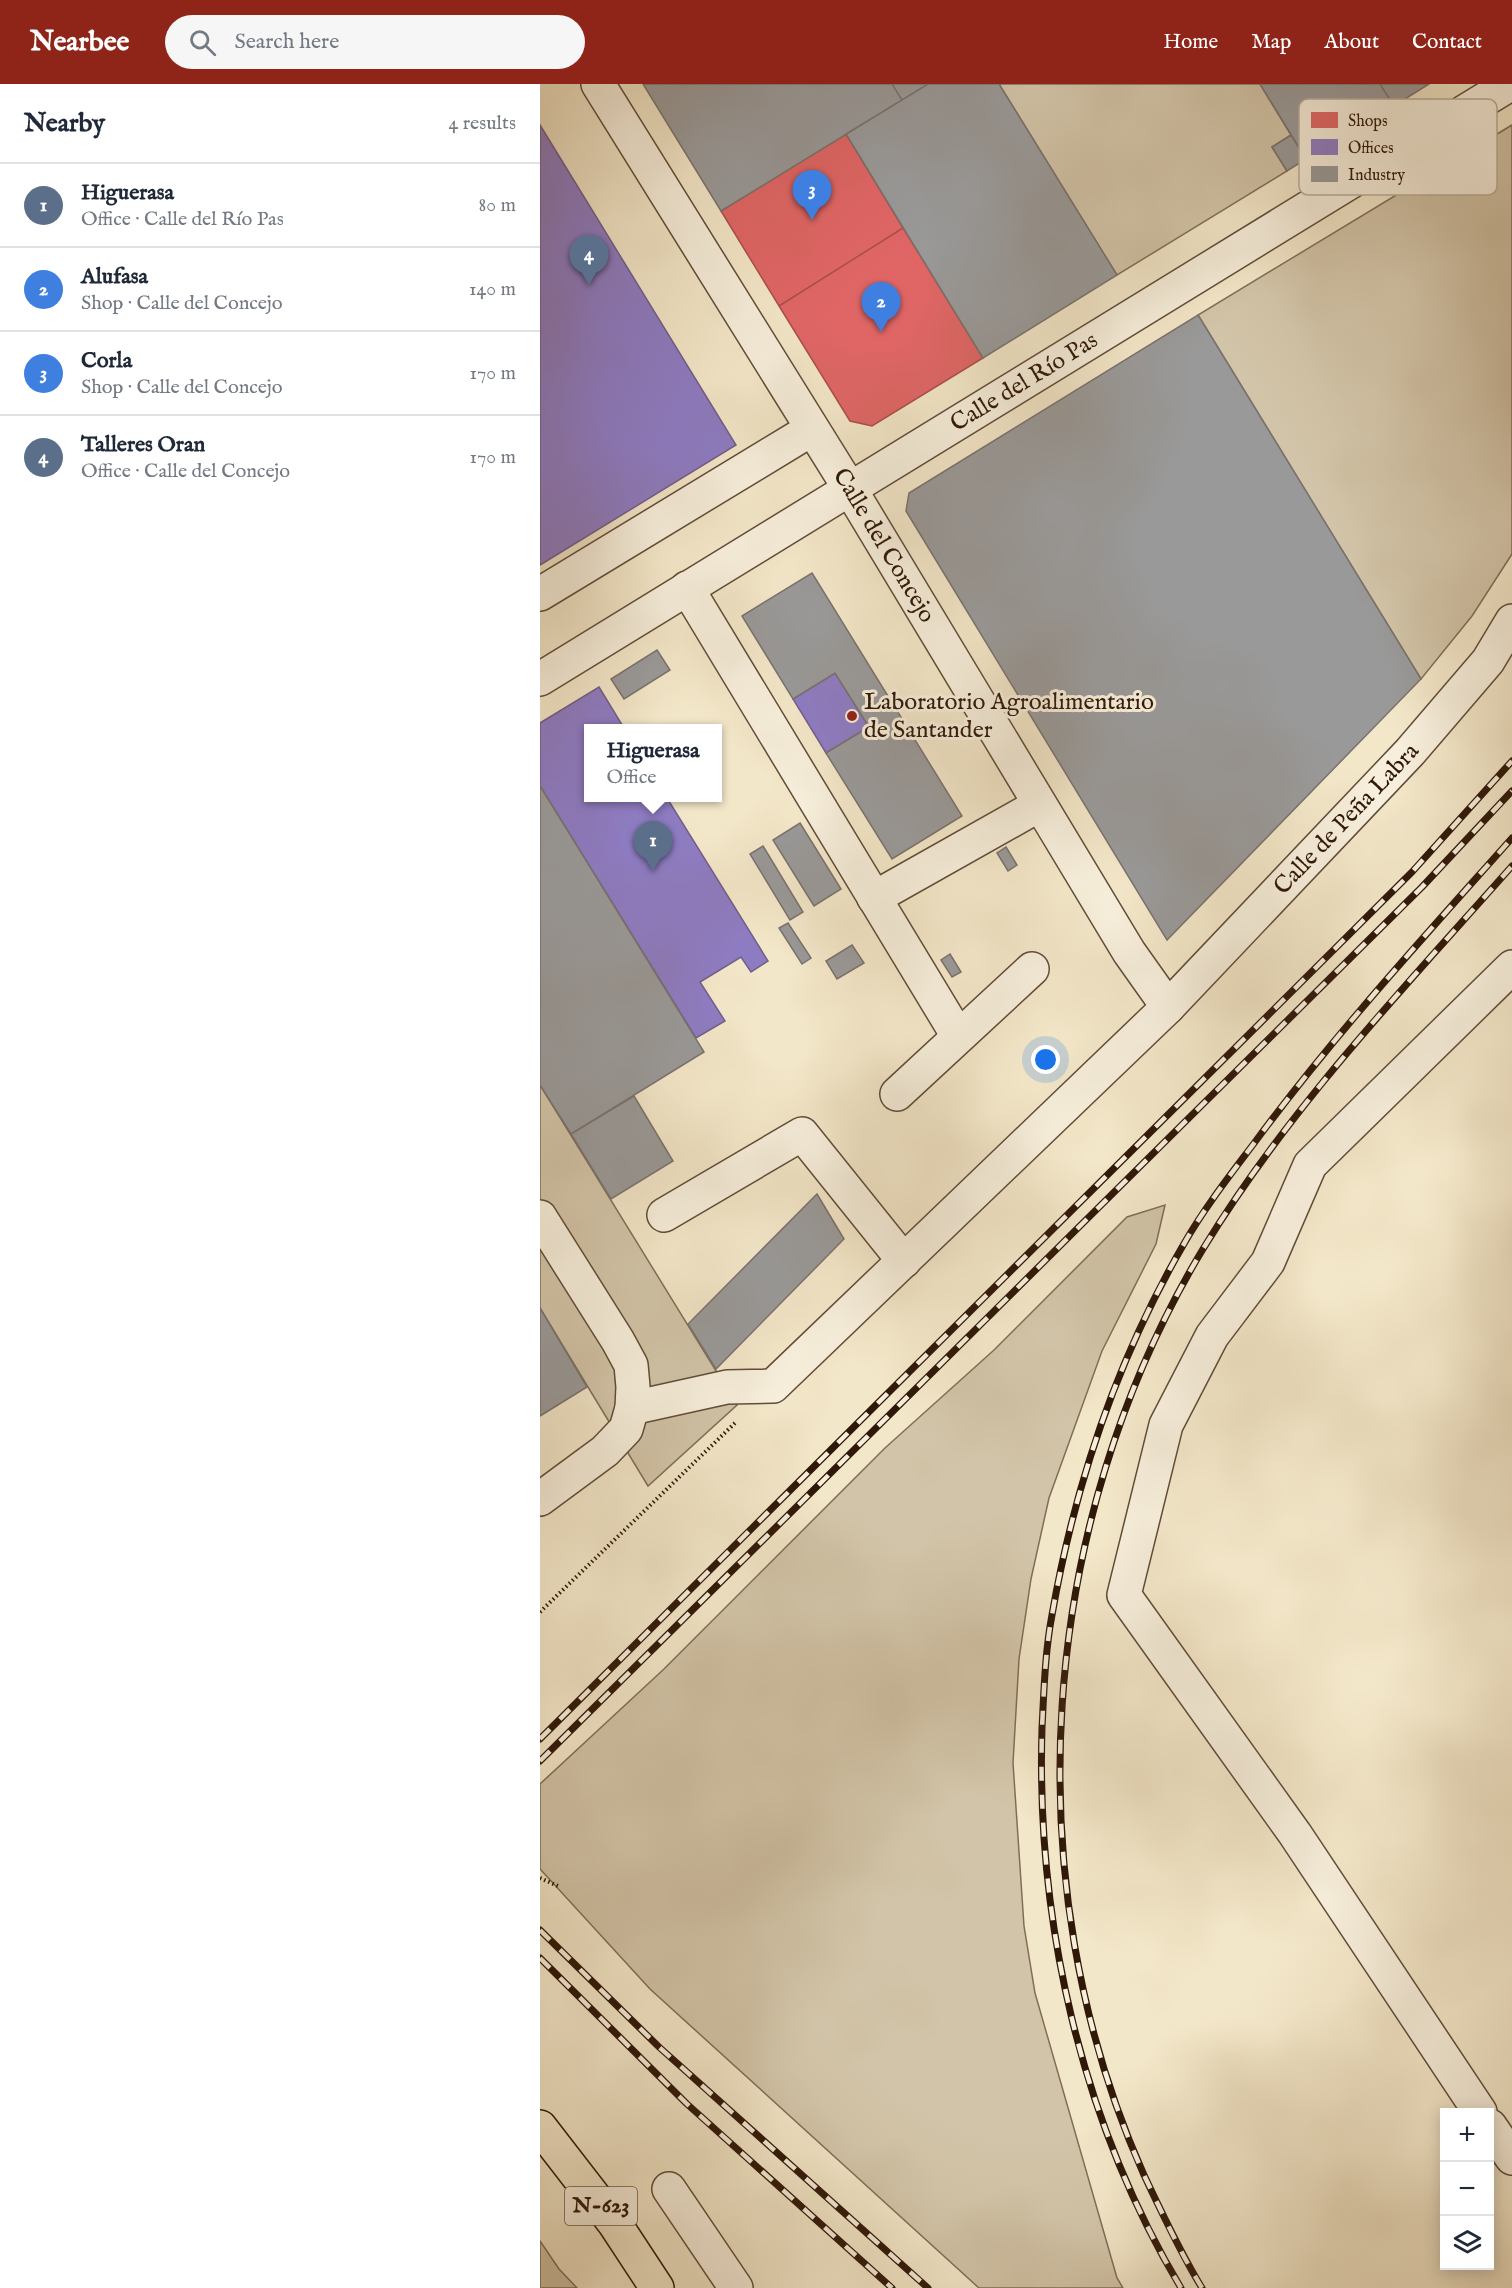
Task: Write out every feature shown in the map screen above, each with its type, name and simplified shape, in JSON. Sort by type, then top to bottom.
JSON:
[{"type":"highway","name":"N-623","points":[[540,2127],[615,2224],[657,2288]]},
{"type":"street","name":"Calle del Concejo","points":[[598,84],[850,489],[1129,952],[1168,1007]]},
{"type":"street","name":"Calle del Río Pas","points":[[1486,99],[1510,84]]},
{"type":"street","name":"Calle del Río Pas","points":[[540,679],[1329,195]]},
{"type":"street","points":[[540,594],[812,429]]},
{"type":"street","points":[[687,588],[958,1036]]},
{"type":"street","name":"Calle de Peña Labra","points":[[773,1386],[1168,1007],[1410,752],[1488,661],[1512,621]]},
{"type":"street","points":[[874,898],[1039,805]]},
{"type":"street","points":[[1477,2108],[1296,1834],[1124,1595],[1166,1425],[1212,1336],[1268,1262],[1310,1165],[1512,967]]},
{"type":"street","points":[[897,1094],[1032,969]]},
{"type":"street","points":[[664,1215],[802,1134],[904,1261]]},
{"type":"street","points":[[540,1217],[631,1365],[632,1408],[626,1429],[605,1451],[540,1499]]},
{"type":"street","points":[[632,1408],[727,1388],[773,1386]]},
{"type":"street","points":[[1494,2132],[1512,2158]]},
{"type":"street","points":[[669,2189],[736,2288]]},
{"type":"path","points":[[540,1612],[773,1386]]},
{"type":"path","points":[[540,1878],[558,1886]]},
{"type":"shaded area","points":[[999,84],[1260,84],[1291,135],[1272,147],[1287,171],[1117,275]]},
{"type":"shaded area","points":[[1512,125],[1512,554],[1472,616],[1421,679],[1198,315],[1396,195],[1497,195],[1497,134]]},
{"type":"shaded area","points":[[540,1085],[737,1405],[648,1486],[540,1308]]},
{"type":"shaded area","points":[[1165,1205],[1156,1244],[1102,1351],[1049,1498],[1031,1579],[1019,1659],[1013,1763],[1024,1926],[1035,1993],[1117,2278],[1123,2288],[979,2288],[650,1989],[540,1869],[540,1784],[664,1669],[885,1448],[994,1350],[1127,1217]]},
{"type":"shaded area","points":[[540,2241],[559,2269],[577,2288],[540,2288]]},
{"type":"building: Shops","points":[[846,134],[903,228],[779,306],[721,211]]},
{"type":"building: Shops","points":[[903,228],[983,358],[872,426],[850,421],[779,306]]},
{"type":"building: Offices","points":[[540,125],[736,445],[540,565]]},
{"type":"building: Offices","points":[[835,673],[869,727],[826,753],[793,699]]},
{"type":"building: Offices","points":[[599,687],[622,724],[584,724],[584,802],[669,802],[768,961],[751,972],[741,957],[700,982],[725,1021],[696,1038],[540,786],[540,723]]},
{"type":"building: Industry","points":[[643,84],[892,84],[902,100],[721,211]]},
{"type":"building: Industry","points":[[892,84],[928,84],[902,100]]},
{"type":"building: Industry","points":[[928,84],[999,84],[1117,275],[983,358],[846,134]]},
{"type":"building: Industry","points":[[1260,84],[1380,84],[1390,99],[1299,99],[1299,148]]},
{"type":"building: Industry","points":[[1380,84],[1429,84],[1405,99],[1390,99]]},
{"type":"building: Industry","points":[[1291,135],[1299,148],[1299,163],[1287,171],[1272,147]]},
{"type":"building: Industry","points":[[1198,315],[1421,679],[1167,940],[906,511],[909,493]]},
{"type":"building: Industry","points":[[812,573],[962,816],[892,859],[826,753],[869,727],[835,673],[793,699],[742,616]]},
{"type":"building: Industry","points":[[657,650],[670,670],[624,699],[611,679]]},
{"type":"building: Industry","points":[[540,786],[704,1052],[571,1134],[540,1085]]},
{"type":"building: Industry","points":[[800,823],[841,889],[814,906],[773,840]]},
{"type":"building: Industry","points":[[763,846],[803,912],[790,920],[750,854]]},
{"type":"building: Industry","points":[[1006,847],[1017,865],[1008,871],[997,853]]},
{"type":"building: Industry","points":[[788,923],[811,958],[802,964],[779,928]]},
{"type":"building: Industry","points":[[852,945],[864,963],[837,979],[826,961]]},
{"type":"building: Industry","points":[[950,954],[961,972],[952,977],[941,960]]},
{"type":"building: Industry","points":[[634,1096],[673,1161],[611,1199],[571,1134]]},
{"type":"building: Industry","points":[[817,1194],[844,1239],[716,1369],[688,1324]]},
{"type":"building: Industry","points":[[540,1308],[587,1387],[540,1416]]},
{"type":"railway","points":[[540,1739],[1412,872],[1512,761]]},
{"type":"railway","points":[[540,1761],[1422,887],[1512,791]]},
{"type":"railway","points":[[1181,2288],[1146,2224],[1116,2157],[1091,2089],[1072,2018],[1057,1946],[1047,1874],[1042,1801],[1042,1728],[1045,1671],[1052,1615],[1073,1517],[1102,1422],[1139,1330],[1193,1229],[1228,1178],[1316,1063],[1512,838]]},
{"type":"railway","points":[[1202,2288],[1144,2175],[1102,2062],[1075,1945],[1061,1826],[1062,1705],[1077,1586],[1105,1468],[1147,1356],[1203,1249],[1236,1197],[1310,1098],[1389,1004],[1512,866]]},
{"type":"railway","points":[[540,1930],[659,2047],[928,2288]]},
{"type":"railway","points":[[540,1958],[687,2104],[892,2288]]},
{"type":"place","name":"Corla","points":[[812,220]]},
{"type":"place","name":"Talleres Oran","points":[[589,285]]},
{"type":"place","name":"Alufasa","points":[[881,332]]},
{"type":"place","name":"Laboratorio Agroalimentario de Santander","points":[[852,716]]},
{"type":"place","name":"Higuerasa","points":[[653,871]]}]
